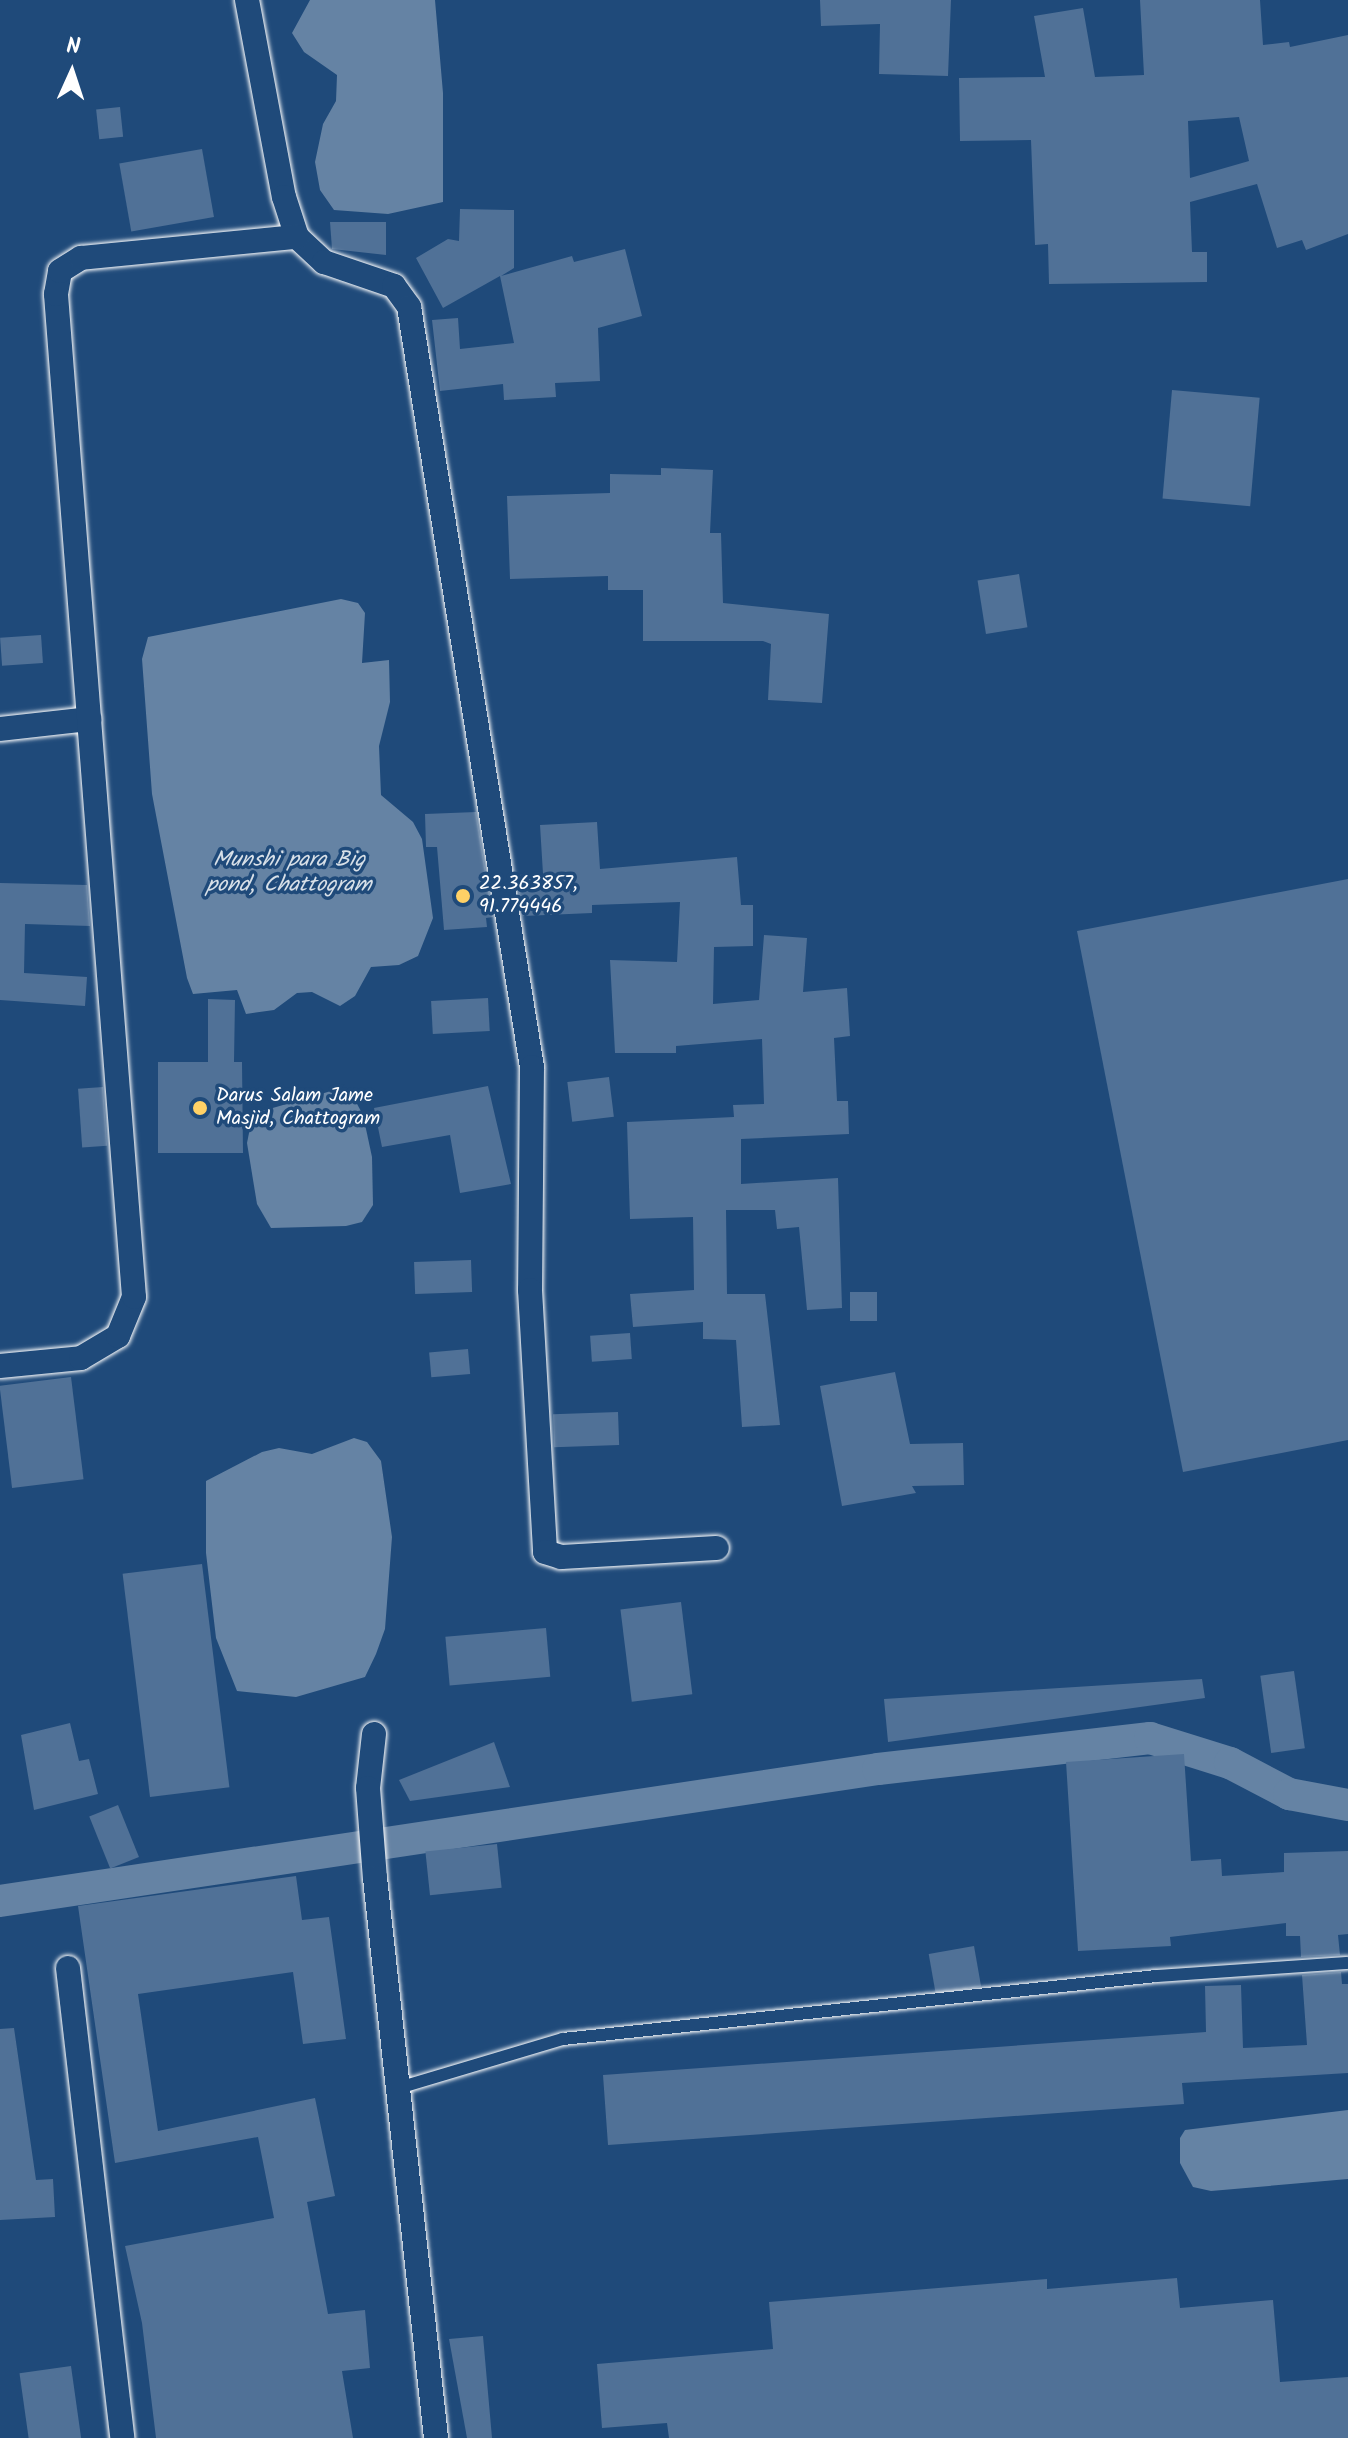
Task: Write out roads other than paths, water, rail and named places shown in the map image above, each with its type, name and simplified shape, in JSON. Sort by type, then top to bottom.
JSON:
[{"type":"street","points":[[247,0],[284,197],[297,237],[324,262],[394,286],[409,307],[532,1067],[530,1290],[545,1552],[561,1557],[717,1548]]},
{"type":"street","points":[[0,1366],[81,1358],[118,1336],[134,1297],[56,294],[60,271],[81,258],[297,237]]},
{"type":"street","points":[[0,729],[89,719]]},
{"type":"street","points":[[374,1734],[368,1788],[375,1878],[395,2089],[436,2438]]},
{"type":"street","points":[[68,1968],[122,2438]]},
{"type":"lane","points":[[395,2089],[563,2039],[1156,1976],[1348,1963]]},
{"type":"water","points":[[310,0],[435,0],[443,93],[443,202],[388,214],[334,210],[320,190],[315,162],[323,124],[336,101],[337,75],[304,52],[292,33]]},
{"type":"water","name":"Munshi para Big pond, Chattogram","points":[[341,599],[358,603],[365,613],[362,663],[389,660],[390,702],[379,746],[381,795],[413,822],[422,839],[433,918],[418,956],[399,965],[371,967],[355,996],[340,1006],[312,992],[297,993],[274,1010],[246,1014],[237,990],[193,994],[187,978],[152,794],[142,659],[148,637]]},
{"type":"water","points":[[338,1089],[349,1089],[363,1115],[372,1157],[373,1205],[362,1222],[346,1226],[271,1228],[257,1204],[247,1143],[250,1128],[259,1112]]},
{"type":"water","points":[[354,1438],[367,1442],[381,1461],[392,1537],[385,1629],[376,1654],[365,1677],[296,1697],[237,1691],[216,1638],[206,1553],[206,1481],[262,1452],[279,1448],[312,1454]]},
{"type":"water","points":[[1348,2110],[1348,2179],[1211,2191],[1193,2187],[1180,2163],[1180,2138],[1185,2130]]},
{"type":"waterway","points":[[0,1901],[878,1769],[1150,1738],[1230,1763],[1289,1794],[1348,1805]]},
{"type":"place","name":"22.363857, 91.774446","points":[[463,896]]},
{"type":"place","name":"Darus Salam Jame Masjid, Chattogram","points":[[200,1108]]}]
